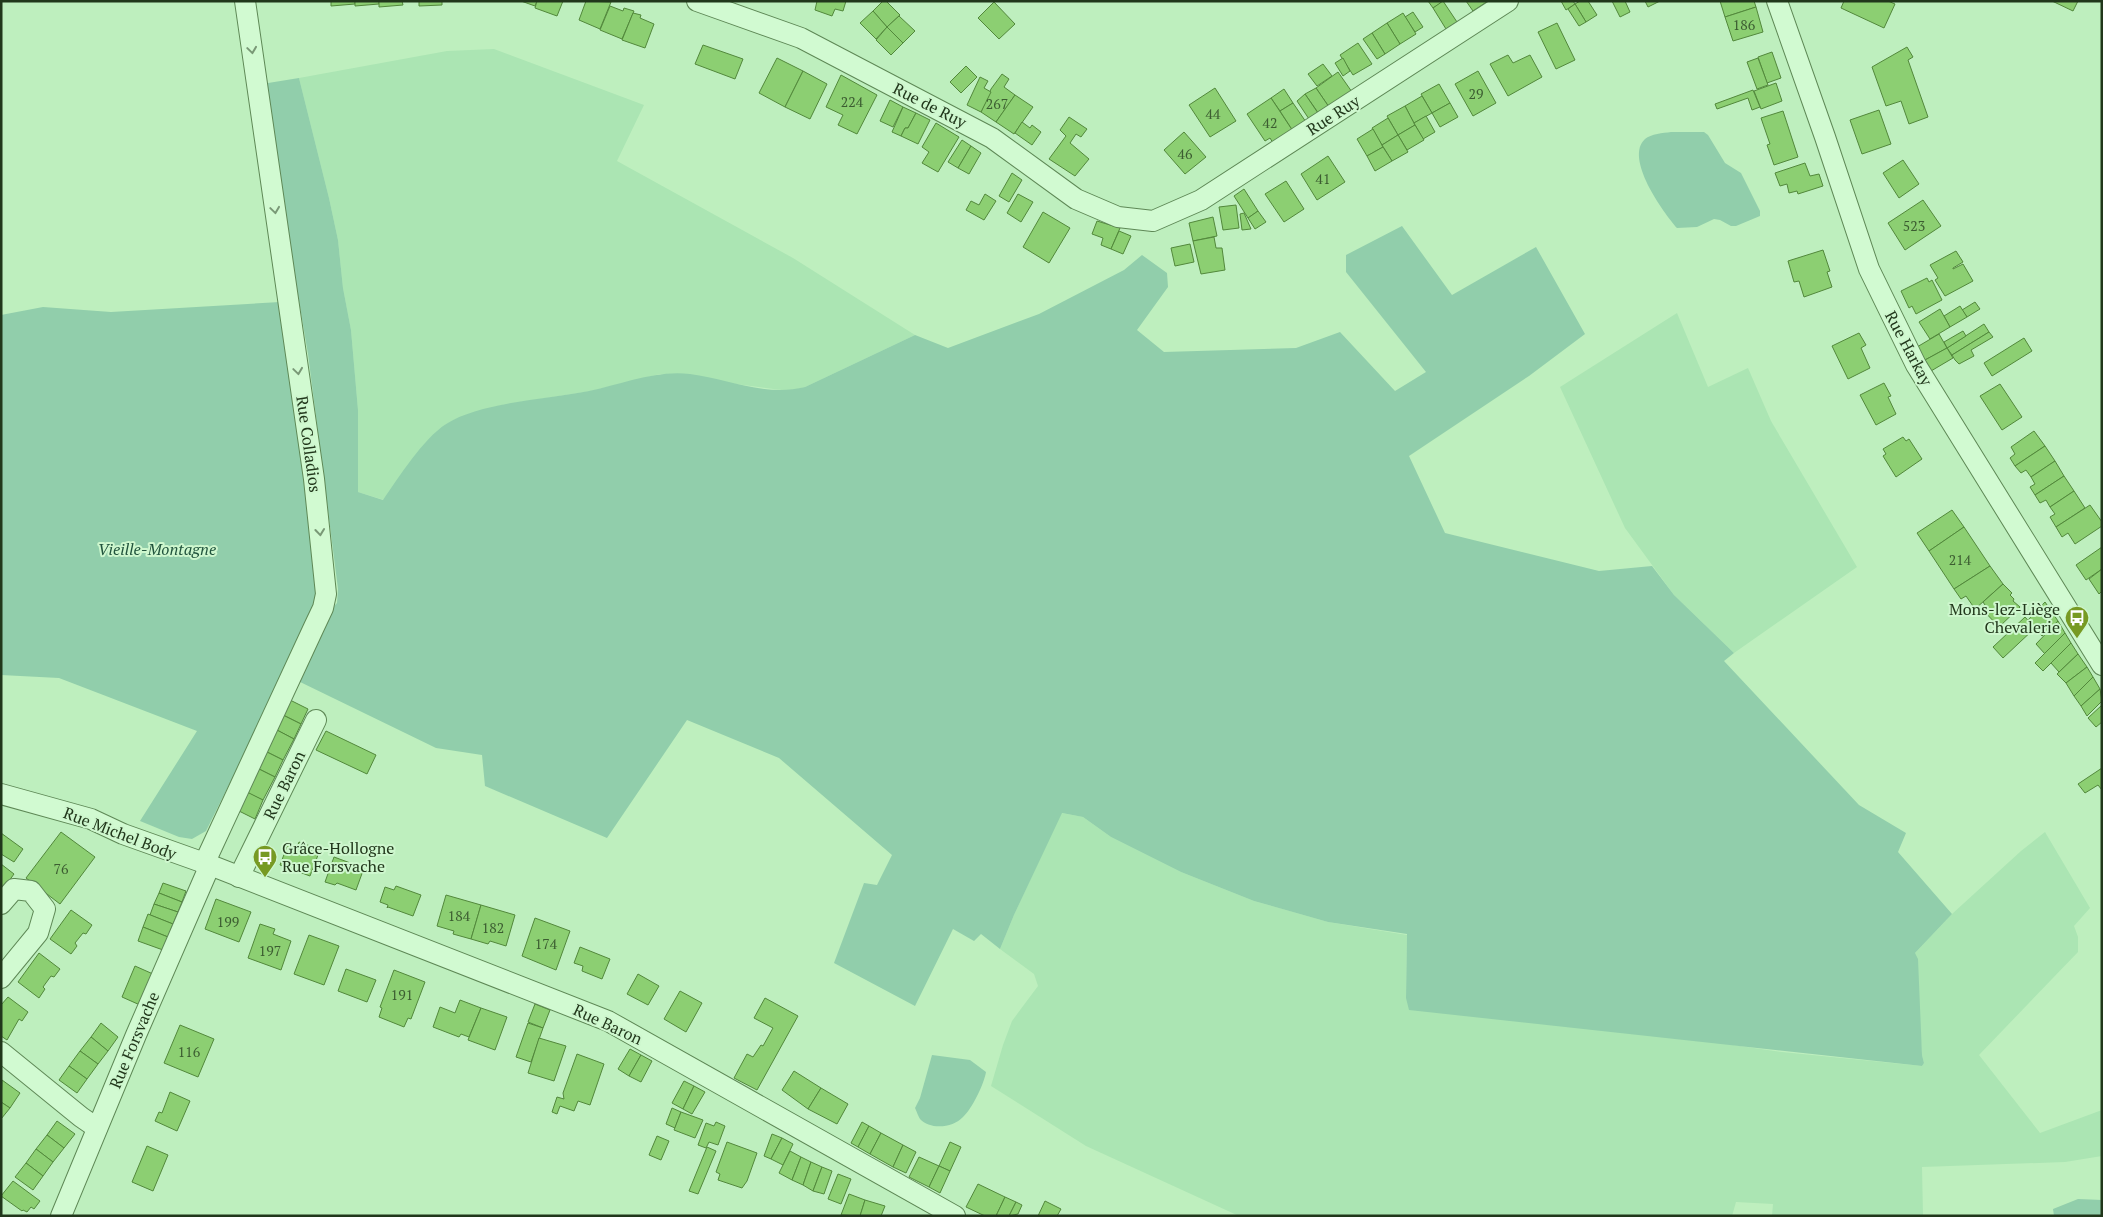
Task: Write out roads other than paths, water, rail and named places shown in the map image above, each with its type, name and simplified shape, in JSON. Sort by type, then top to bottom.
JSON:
[{"type":"street","name":"Rue Colladios","points":[[207,864],[311,634],[326,594],[314,480],[245,1]]},
{"type":"street","name":"Rue de Ruy","points":[[697,1],[801,38],[992,138],[1076,199],[1118,217],[1153,221]]},
{"type":"street","name":"Rue Ruy","points":[[1153,221],[1201,200],[1508,1]]},
{"type":"street","name":"Rue Harkay","points":[[1777,1],[1869,269],[1912,356],[2102,665]]},
{"type":"street","name":"Rue Baron","points":[[238,877],[316,720]]},
{"type":"street","name":"Rue Michel Body","points":[[1,794],[91,819],[123,834],[207,864]]},
{"type":"street","name":"Rue Baron","points":[[207,864],[608,1021],[955,1216]]},
{"type":"street","name":"Rue Forsvache","points":[[61,1216],[207,864]]},
{"type":"street","points":[[1,904],[14,889],[31,891],[44,909],[38,933],[1,978]]},
{"type":"street","points":[[1,1052],[97,1128]]},
{"type":"place","name":"Mons-lez-Liège Chevalerie","points":[[2077,639]]},
{"type":"place","name":"Grâce-Hollogne Rue Forsvache","points":[[265,878]]},
{"type":"park label","name":"Vieille-Montagne","points":[[157,549]]}]
